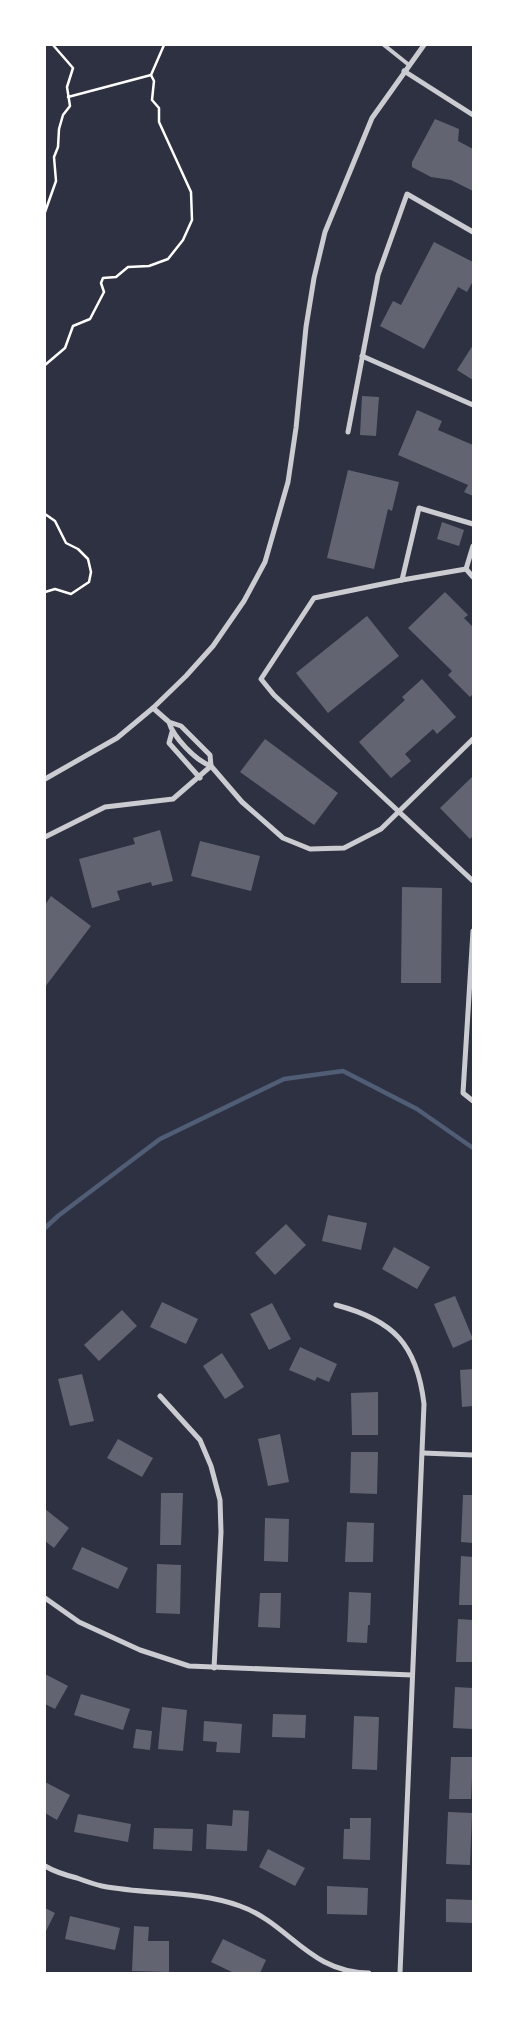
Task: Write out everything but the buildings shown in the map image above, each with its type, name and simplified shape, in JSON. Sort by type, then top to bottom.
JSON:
[{"type":"street","points":[[45,779],[117,738],[186,676],[213,646],[244,601],[265,562],[288,482],[296,428],[306,327],[314,278],[325,232],[372,118],[424,45]]},
{"type":"street","points":[[404,71],[473,115]]},
{"type":"street","points":[[348,432],[378,275],[407,194],[473,232]]},
{"type":"street","points":[[362,356],[473,405]]},
{"type":"street","points":[[402,580],[420,508],[473,524]]},
{"type":"street","points":[[466,569],[473,546]]},
{"type":"street","points":[[466,569],[314,598],[261,679],[274,695],[473,881]]},
{"type":"street","points":[[466,569],[473,577]]},
{"type":"street","points":[[45,837],[105,807],[173,799],[200,778],[211,766],[210,756],[181,726],[169,722],[152,708]]},
{"type":"street","points":[[169,722],[172,732],[202,763],[211,766],[242,802],[283,838],[310,849],[344,848],[381,829],[473,739]]},
{"type":"street","points":[[172,732],[169,743],[200,778]]},
{"type":"street","points":[[473,931],[463,1093],[473,1100]]},
{"type":"street","points":[[336,1305],[372,1317],[390,1328],[408,1351],[422,1383],[424,1404],[423,1453],[400,1973]]},
{"type":"street","points":[[160,1396],[200,1440],[211,1466],[220,1500],[221,1532],[214,1668]]},
{"type":"street","points":[[423,1453],[473,1455]]},
{"type":"street","points":[[45,1598],[80,1622],[140,1650],[189,1666],[412,1675]]},
{"type":"street","points":[[45,1866],[53,1871],[102,1886],[196,1895],[243,1907],[265,1920],[319,1960],[338,1969],[369,1973]]},
{"type":"lane","points":[[384,45],[409,64]]},
{"type":"path","points":[[45,212],[56,181],[54,157],[58,147],[59,129],[63,115],[70,106],[66,87],[73,68],[53,45]]},
{"type":"path","points":[[45,366],[64,348],[73,326],[90,319],[104,292],[101,283],[103,278],[116,276],[128,267],[149,266],[168,259],[183,240],[192,220],[191,192],[159,122],[159,108],[152,100],[154,81],[151,75],[164,45]]},
{"type":"path","points":[[68,97],[151,75]]},
{"type":"path","points":[[45,514],[55,521],[66,543],[78,549],[88,559],[91,572],[89,582],[71,594],[55,589],[45,592]]},
{"type":"waterway","points":[[45,1228],[58,1216],[160,1139],[284,1079],[343,1071],[417,1109],[473,1148]]}]
